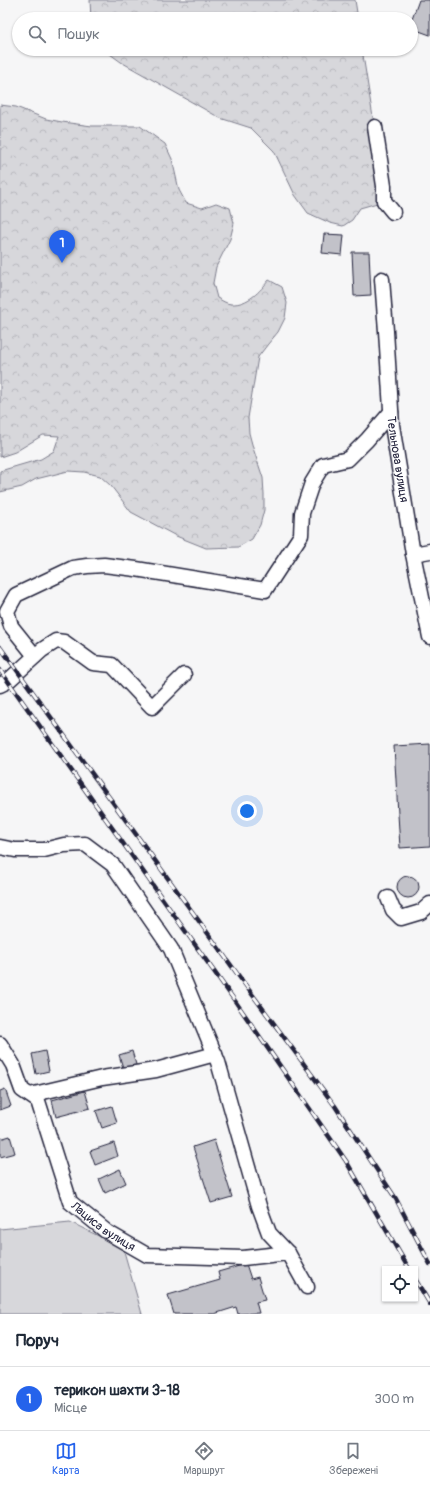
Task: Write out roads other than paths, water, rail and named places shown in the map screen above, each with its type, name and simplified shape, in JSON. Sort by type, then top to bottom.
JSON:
[{"type":"street","points":[[375,127],[384,186],[384,201],[393,212]]},
{"type":"street","name":"Тельнова вулиця","points":[[382,279],[392,425],[413,554],[430,637]]},
{"type":"street","points":[[35,656],[11,626],[6,611],[16,595],[73,568],[104,565],[265,590],[301,535],[302,513],[312,483],[323,464],[348,459],[391,412]]},
{"type":"street","points":[[413,554],[430,551]]},
{"type":"street","points":[[0,685],[18,673],[35,656],[56,640],[64,642],[93,663],[112,665],[152,708],[184,675]]},
{"type":"street","points":[[0,847],[15,850],[44,850],[64,845],[85,844],[113,864],[171,949],[215,1054],[259,1206],[269,1233],[288,1252],[307,1287]]},
{"type":"street","points":[[388,898],[393,910],[401,918],[421,912],[430,904]]},
{"type":"street","name":"Лациса вулиця","points":[[0,1044],[6,1066],[22,1090],[38,1101],[70,1202],[107,1232],[147,1255],[243,1258],[288,1252]]},
{"type":"street","points":[[30,1095],[102,1078],[156,1070],[215,1054]]},
{"type":"railway","points":[[0,647],[335,1106],[396,1199],[430,1264]]},
{"type":"railway","points":[[0,670],[235,1001],[346,1161],[407,1266]]},
{"type":"railway","points":[[418,1284],[430,1304]]},
{"type":"place","name":"терикон шахти 3-18","points":[[62,263]]}]
